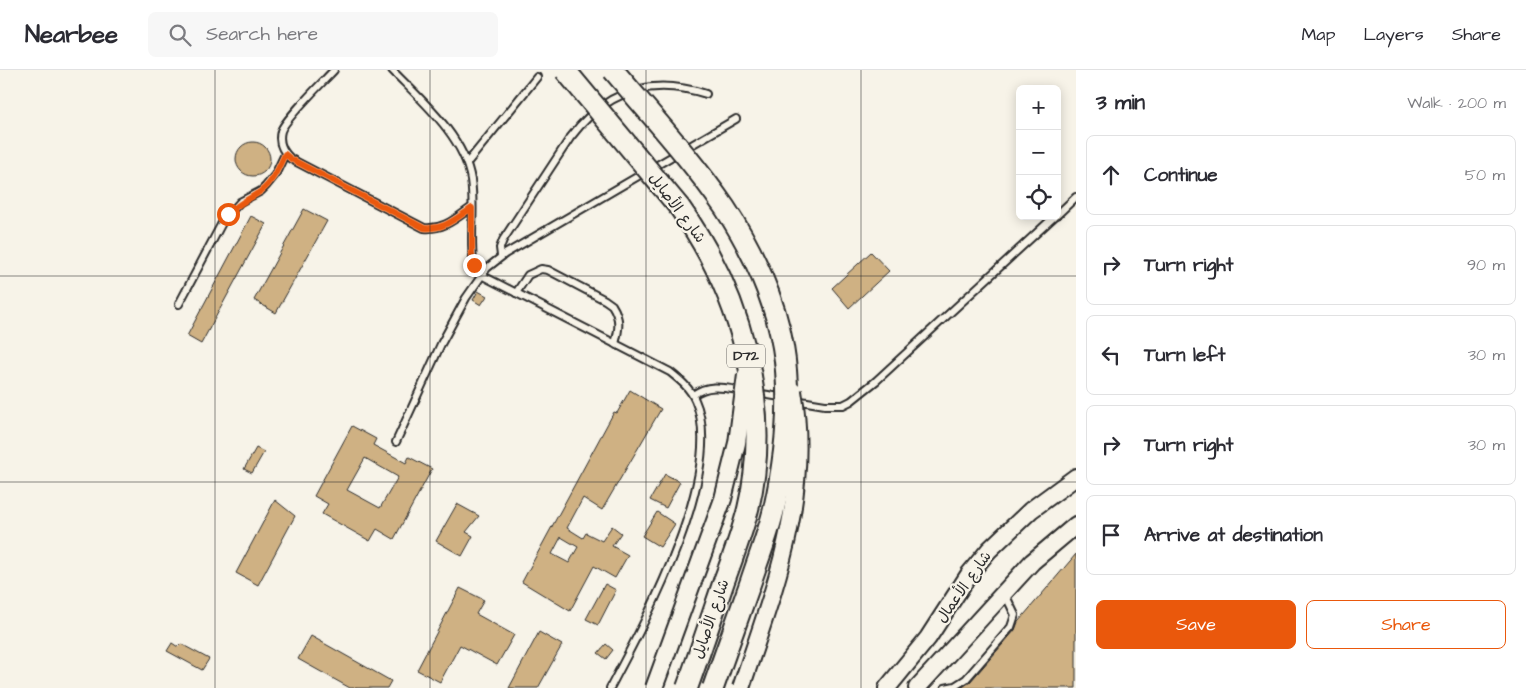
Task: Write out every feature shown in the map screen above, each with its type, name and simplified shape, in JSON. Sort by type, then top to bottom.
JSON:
[{"type":"main road","name":"شارع الأصايل","points":[[565,70],[680,208],[693,227],[710,254],[726,290],[747,358],[754,399],[756,433],[753,483],[741,532],[688,688]]},
{"type":"main road","name":"شارع الأصايل","points":[[613,70],[707,184],[726,210],[755,262],[771,304],[783,348],[786,393],[785,430],[777,492],[766,536],[713,688]]},
{"type":"street","points":[[741,688],[782,563],[794,503],[798,457],[797,412],[783,348]]},
{"type":"street","points":[[654,688],[701,562],[728,480],[742,415],[747,358]]},
{"type":"street","name":"شارع الأعمال","points":[[887,688],[928,638],[970,573],[989,550],[1031,510],[1076,477]]},
{"type":"street","name":"شارع الأعمال","points":[[917,688],[1049,546],[1076,525]]},
{"type":"lane","points":[[334,70],[282,129],[280,144],[285,154],[291,159],[424,228],[439,228],[472,208]]},
{"type":"lane","points":[[392,70],[447,128],[456,140],[467,163],[472,193],[473,260],[481,274],[670,372],[680,380],[693,396],[699,412],[702,441],[701,455],[696,484],[682,531],[665,577],[645,622],[610,688]]},
{"type":"lane","points":[[467,163],[537,77]]},
{"type":"lane","points":[[501,256],[500,248],[503,240],[570,138],[593,112],[622,94],[647,87],[673,86],[706,94]]},
{"type":"lane","points":[[396,442],[441,344],[481,274],[501,256],[736,119]]},
{"type":"lane","points":[[179,304],[223,221],[240,202],[266,186],[275,175],[285,154]]},
{"type":"lane","points":[[1061,210],[1076,197]]},
{"type":"lane","points":[[693,396],[704,388],[716,386],[825,405],[834,406],[851,401],[1050,220]]},
{"type":"lane","points":[[516,293],[523,280],[534,271],[541,269],[555,272],[612,305],[617,312],[619,321],[614,344]]},
{"type":"lane","points":[[944,688],[956,686],[966,679],[1011,627],[1015,615],[1004,593]]},
{"type":"building","points":[[253,142],[265,147],[270,159],[265,171],[253,176],[241,171],[236,159],[241,147]]},
{"type":"building","points":[[304,209],[327,221],[276,313],[254,300]]},
{"type":"building","points":[[251,216],[266,224],[201,344],[187,336]]},
{"type":"building","points":[[871,252],[889,271],[849,308],[832,288]]},
{"type":"building","points":[[478,291],[487,296],[481,305],[473,300]]},
{"type":"building","points":[[630,390],[661,409],[602,510],[583,498],[567,528],[583,538],[586,533],[602,541],[612,526],[621,533],[612,546],[628,555],[615,578],[594,566],[570,611],[522,582],[614,412],[617,413]],"holes":[[[561,537],[578,547],[569,563],[552,554]]]},
{"type":"building","points":[[352,426],[376,439],[373,445],[406,463],[409,457],[432,469],[394,539],[377,529],[370,541],[322,514],[328,504],[314,496]],"holes":[[[365,458],[398,477],[380,508],[347,490]]]},
{"type":"building","points":[[256,448],[264,452],[252,473],[244,469]]},
{"type":"building","points":[[665,474],[680,482],[666,508],[650,500]]},
{"type":"building","points":[[275,500],[295,516],[258,585],[236,573]]},
{"type":"building","points":[[457,504],[479,516],[466,532],[473,536],[462,556],[436,541]]},
{"type":"building","points":[[657,512],[675,524],[660,547],[642,536]]},
{"type":"building","points":[[1076,554],[1076,688],[961,688],[970,682],[1015,630],[1018,622]]},
{"type":"building","points":[[605,584],[616,590],[598,625],[586,619]]},
{"type":"building","points":[[460,588],[484,600],[476,614],[514,635],[497,665],[460,645],[440,682],[417,670]]},
{"type":"building","points":[[539,632],[562,645],[538,688],[509,688]]},
{"type":"building","points":[[311,636],[391,681],[387,688],[350,688],[298,659]]},
{"type":"building","points":[[172,643],[178,647],[181,644],[209,659],[202,670],[167,651]]},
{"type":"building","points":[[606,644],[613,650],[606,659],[598,653]]},
{"type":"route","points":[[228,214],[240,202],[261,191],[271,181],[285,154],[291,159],[424,228],[439,228],[472,208],[472,255],[474,265]]}]
